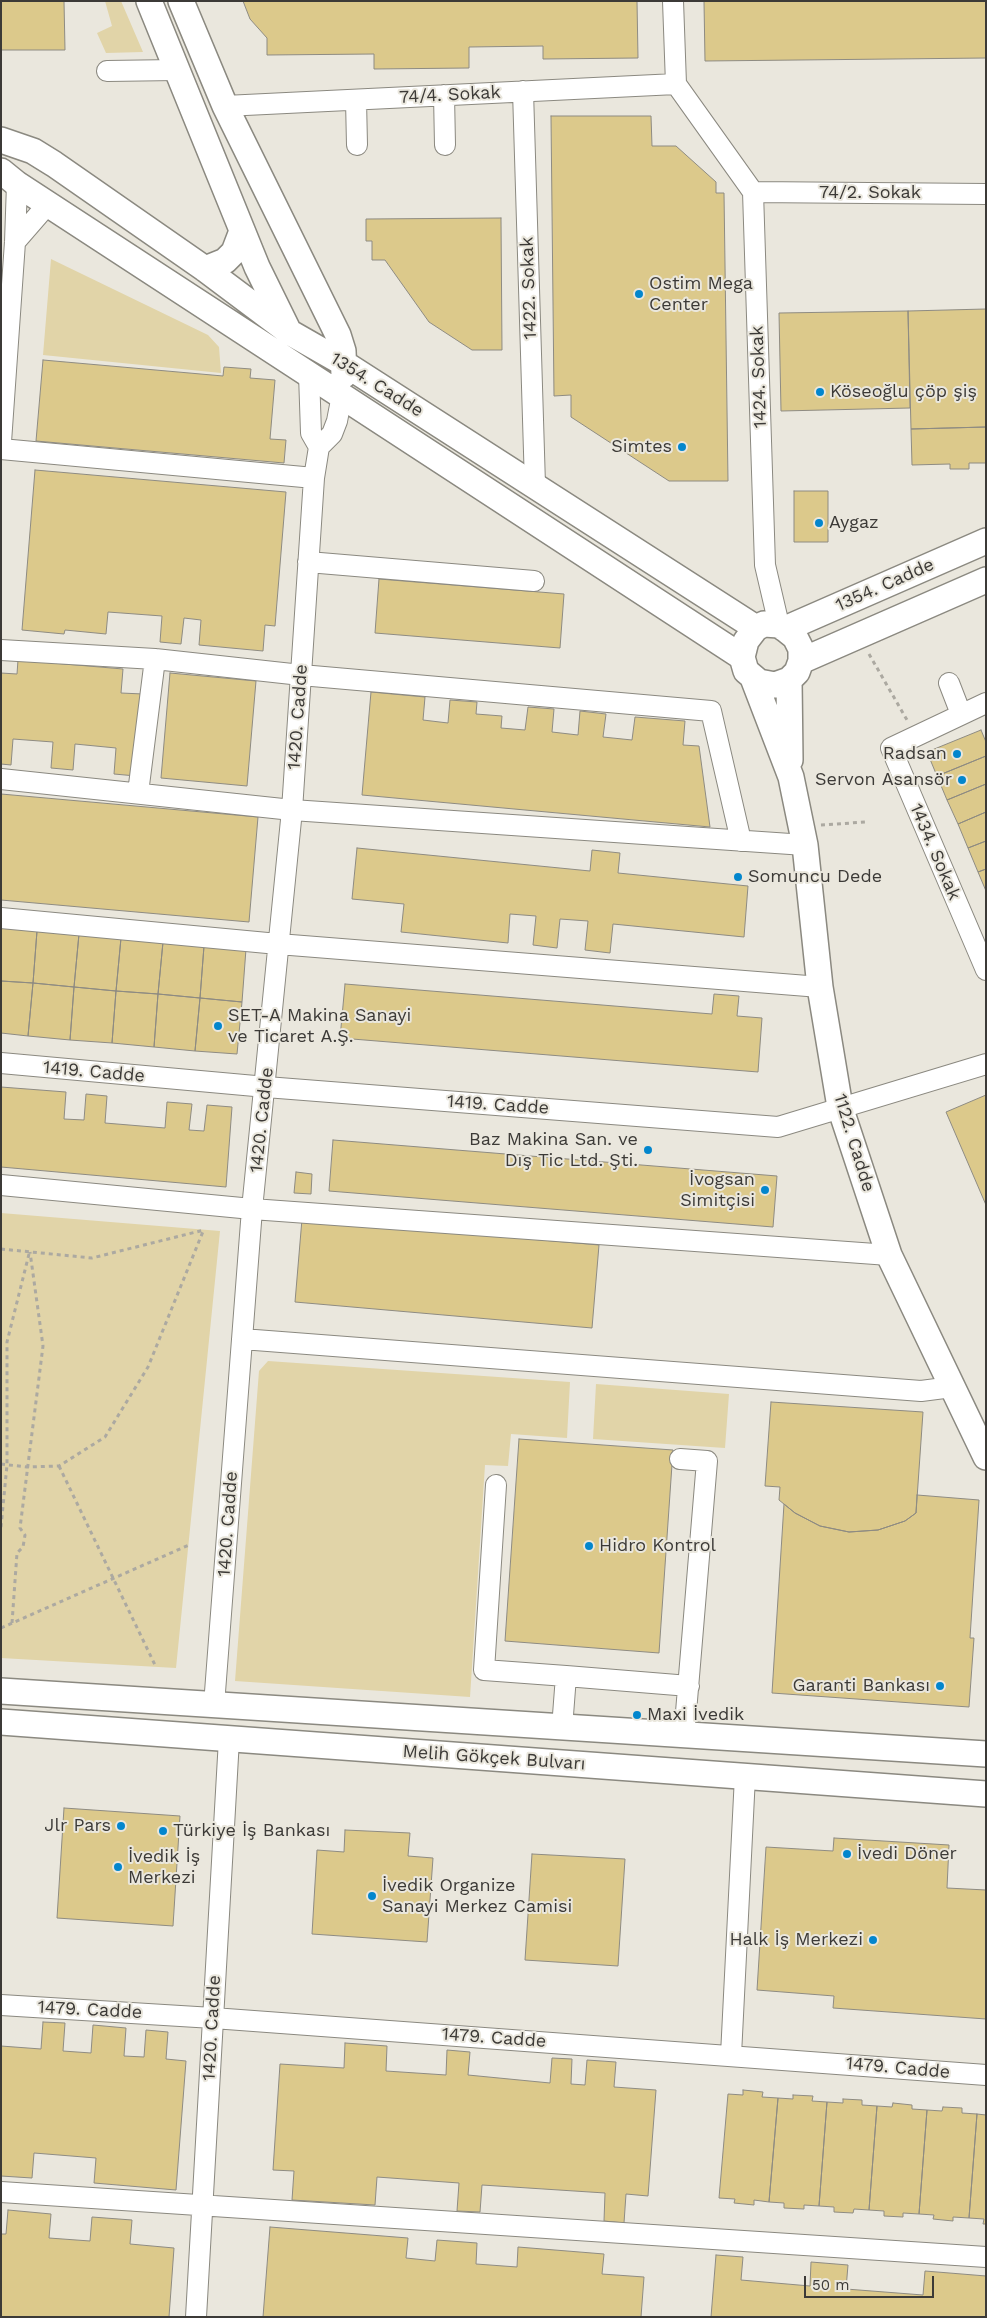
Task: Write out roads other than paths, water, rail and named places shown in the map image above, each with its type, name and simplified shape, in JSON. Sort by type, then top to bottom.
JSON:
[{"type":"main road","points":[[149,1],[257,267],[309,374]]},
{"type":"main road","points":[[181,1],[224,106],[338,335],[344,351],[342,395]]},
{"type":"main road","name":"1354. Cadde","points":[[1,140],[33,151],[205,269],[289,332],[344,364],[535,485],[771,627],[795,637],[801,649],[795,670]]},
{"type":"main road","points":[[9,178],[33,151]]},
{"type":"main road","points":[[48,204],[64,172]]},
{"type":"main road","name":"1354. Cadde","points":[[9,178],[342,395],[747,668],[759,682],[775,685],[795,670],[858,636],[986,580]]},
{"type":"main road","points":[[205,269],[225,260],[234,252],[242,231]]},
{"type":"main road","name":"1354. Cadde","points":[[771,627],[986,541]]},
{"type":"main road","points":[[771,627],[746,641],[747,668],[791,778]]},
{"type":"main road","points":[[791,778],[795,670]]},
{"type":"main road","name":"1122. Cadde","points":[[791,778],[803,836],[820,987],[840,1107],[890,1255],[986,1457]]},
{"type":"main road","name":"Melih Gökçek Bulvarı","points":[[1,1691],[986,1754]]},
{"type":"main road","name":"Melih Gökçek Bulvarı","points":[[1,1722],[986,1794]]},
{"type":"street","points":[[673,1],[676,84],[753,192]]},
{"type":"street","points":[[107,71],[176,70]]},
{"type":"street","name":"74/4. Sokak","points":[[224,106],[676,84]]},
{"type":"street","name":"1422. Sokak","points":[[523,91],[535,485]]},
{"type":"street","points":[[444,95],[445,145]]},
{"type":"street","points":[[356,100],[357,145]]},
{"type":"street","points":[[1,442],[4,373],[16,242],[9,178]]},
{"type":"street","name":"74/2. Sokak","points":[[753,192],[986,194]]},
{"type":"street","name":"1424. Sokak","points":[[753,192],[765,565],[771,627]]},
{"type":"street","points":[[16,242],[48,204]]},
{"type":"street","name":"1420. Cadde","points":[[214,1705],[252,1209],[266,1087],[292,810],[314,478],[319,446],[312,433],[309,374]]},
{"type":"street","points":[[319,446],[332,434],[337,421],[342,395]]},
{"type":"street","points":[[1,449],[314,478]]},
{"type":"street","points":[[308,562],[534,581]]},
{"type":"street","points":[[1,650],[155,659],[301,675],[711,711],[741,841]]},
{"type":"street","points":[[138,793],[155,659]]},
{"type":"street","points":[[949,682],[961,714]]},
{"type":"street","name":"1434. Sokak","points":[[986,703],[891,748],[986,970]]},
{"type":"street","points":[[1,779],[292,810],[741,841],[803,836]]},
{"type":"street","points":[[1,918],[278,944],[820,987]]},
{"type":"street","name":"1419. Cadde","points":[[1,1063],[266,1087],[778,1127],[986,1064]]},
{"type":"street","points":[[1,1185],[252,1209],[890,1255]]},
{"type":"street","points":[[242,1339],[921,1391],[952,1387]]},
{"type":"street","points":[[680,1459],[707,1461],[684,1736]]},
{"type":"street","points":[[496,1485],[484,1670],[688,1686]]},
{"type":"street","points":[[562,1728],[566,1676]]},
{"type":"street","name":"1420. Cadde","points":[[196,2317],[228,1739]]},
{"type":"street","points":[[731,2055],[745,1776]]},
{"type":"street","name":"1479. Cadde","points":[[1,2005],[212,2018],[986,2075]]},
{"type":"street","points":[[1,2192],[986,2257]]},
{"type":"place","name":"Ostim Mega Center","points":[[639,294]]},
{"type":"place","name":"Köseoğlu çöp şiş","points":[[820,392]]},
{"type":"place","name":"Simtes","points":[[682,447]]},
{"type":"place","name":"Aygaz","points":[[819,523]]},
{"type":"place","name":"Radsan","points":[[957,754]]},
{"type":"place","name":"Servon Asansör","points":[[962,780]]},
{"type":"place","name":"Somuncu Dede","points":[[738,877]]},
{"type":"place","name":"SET-A Makina Sanayi ve Ticaret A.Ş.","points":[[218,1026]]},
{"type":"place","name":"Baz Makina San. ve Dış Tic Ltd. Şti.","points":[[648,1150]]},
{"type":"place","name":"İvogsan Simitçisi","points":[[765,1190]]},
{"type":"place","name":"Hidro Kontrol","points":[[589,1546]]},
{"type":"place","name":"Garanti Bankası","points":[[940,1686]]},
{"type":"place","name":"Maxi İvedik","points":[[637,1715]]},
{"type":"place","name":"Jlr Pars","points":[[121,1826]]},
{"type":"place","name":"Türkiye İş Bankası","points":[[163,1831]]},
{"type":"place","name":"İvedi Döner","points":[[847,1854]]},
{"type":"place","name":"İvedik İş Merkezi","points":[[118,1867]]},
{"type":"place","name":"İvedik Organize Sanayi Merkez Camisi","points":[[372,1896]]},
{"type":"place","name":"Halk İş Merkezi","points":[[873,1940]]}]
